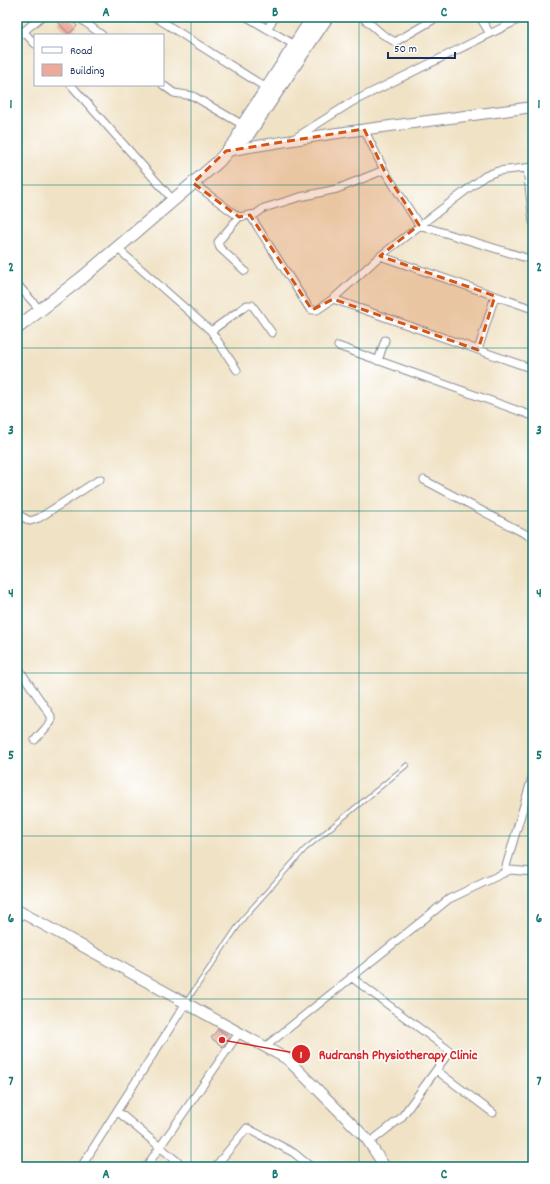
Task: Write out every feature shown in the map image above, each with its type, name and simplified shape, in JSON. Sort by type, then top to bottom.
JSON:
[{"type":"main road","points":[[17,328],[117,248],[218,162],[226,151],[238,140],[247,136],[300,48],[313,17]]},
{"type":"main road","points":[[238,140],[243,125],[268,89],[300,48],[327,17]]},
{"type":"street","points":[[17,38],[41,17]]},
{"type":"street","points":[[78,17],[101,34]]},
{"type":"street","points":[[155,17],[268,89]]},
{"type":"street","points":[[247,17],[300,48]]},
{"type":"street","points":[[268,29],[276,17]]},
{"type":"street","points":[[362,17],[382,34],[395,42],[438,17]]},
{"type":"street","points":[[480,17],[490,34]]},
{"type":"street","points":[[291,140],[352,102],[524,17]]},
{"type":"street","points":[[24,32],[34,43]]},
{"type":"street","points":[[72,86],[173,200]]},
{"type":"street","points":[[164,86],[174,93],[194,96],[243,125]]},
{"type":"street","points":[[226,151],[291,140],[533,107]]},
{"type":"street","points":[[364,130],[384,170],[419,225],[533,260]]},
{"type":"street","points":[[250,215],[312,310],[318,310],[333,299],[380,256],[419,225],[485,176],[498,170],[530,167],[533,222]]},
{"type":"street","points":[[245,271],[220,248],[218,242],[239,217],[256,214],[264,208],[300,197],[337,189],[384,170]]},
{"type":"street","points":[[193,183],[239,217]]},
{"type":"street","points":[[117,248],[211,331],[237,370]]},
{"type":"street","points":[[380,256],[533,309]]},
{"type":"street","points":[[17,284],[40,310]]},
{"type":"street","points":[[478,350],[495,296]]},
{"type":"street","points":[[333,299],[533,369]]},
{"type":"street","points":[[211,331],[247,305],[252,305],[272,333]]},
{"type":"street","points":[[378,361],[385,340]]},
{"type":"street","points":[[338,346],[533,416]]},
{"type":"street","points":[[17,514],[30,522],[39,518],[100,479]]},
{"type":"street","points":[[424,480],[533,538]]},
{"type":"street","points":[[17,664],[19,674],[51,716],[51,722],[35,740]]},
{"type":"street","points":[[504,873],[533,774]]},
{"type":"street","points":[[265,1047],[449,899],[510,870],[533,872]]},
{"type":"street","points":[[17,910],[287,1059],[369,1143],[385,1167]]},
{"type":"street","points":[[351,977],[450,1051],[400,1118],[369,1143]]},
{"type":"street","points":[[81,1167],[186,1003]]},
{"type":"street","points":[[146,1167],[239,1033]]},
{"type":"street","points":[[436,1070],[493,1113]]},
{"type":"street","points":[[117,1111],[184,1167]]},
{"type":"street","points":[[215,1167],[247,1128],[294,1153],[311,1167]]},
{"type":"lane","points":[[186,1003],[245,916],[305,849],[407,766]]},
{"type":"highlighted area","points":[[364,129],[384,170],[419,225],[380,256],[495,296],[478,350],[333,299],[312,310],[250,215],[239,217],[193,183],[226,151]]},
{"type":"building","points":[[64,17],[69,17],[77,26],[69,34],[58,22]]},
{"type":"building","points":[[218,1029],[230,1037],[223,1047],[211,1038]]},
{"type":"place","name":"Rudransh Physiotherapy Clinic","points":[[222,1040]]}]
